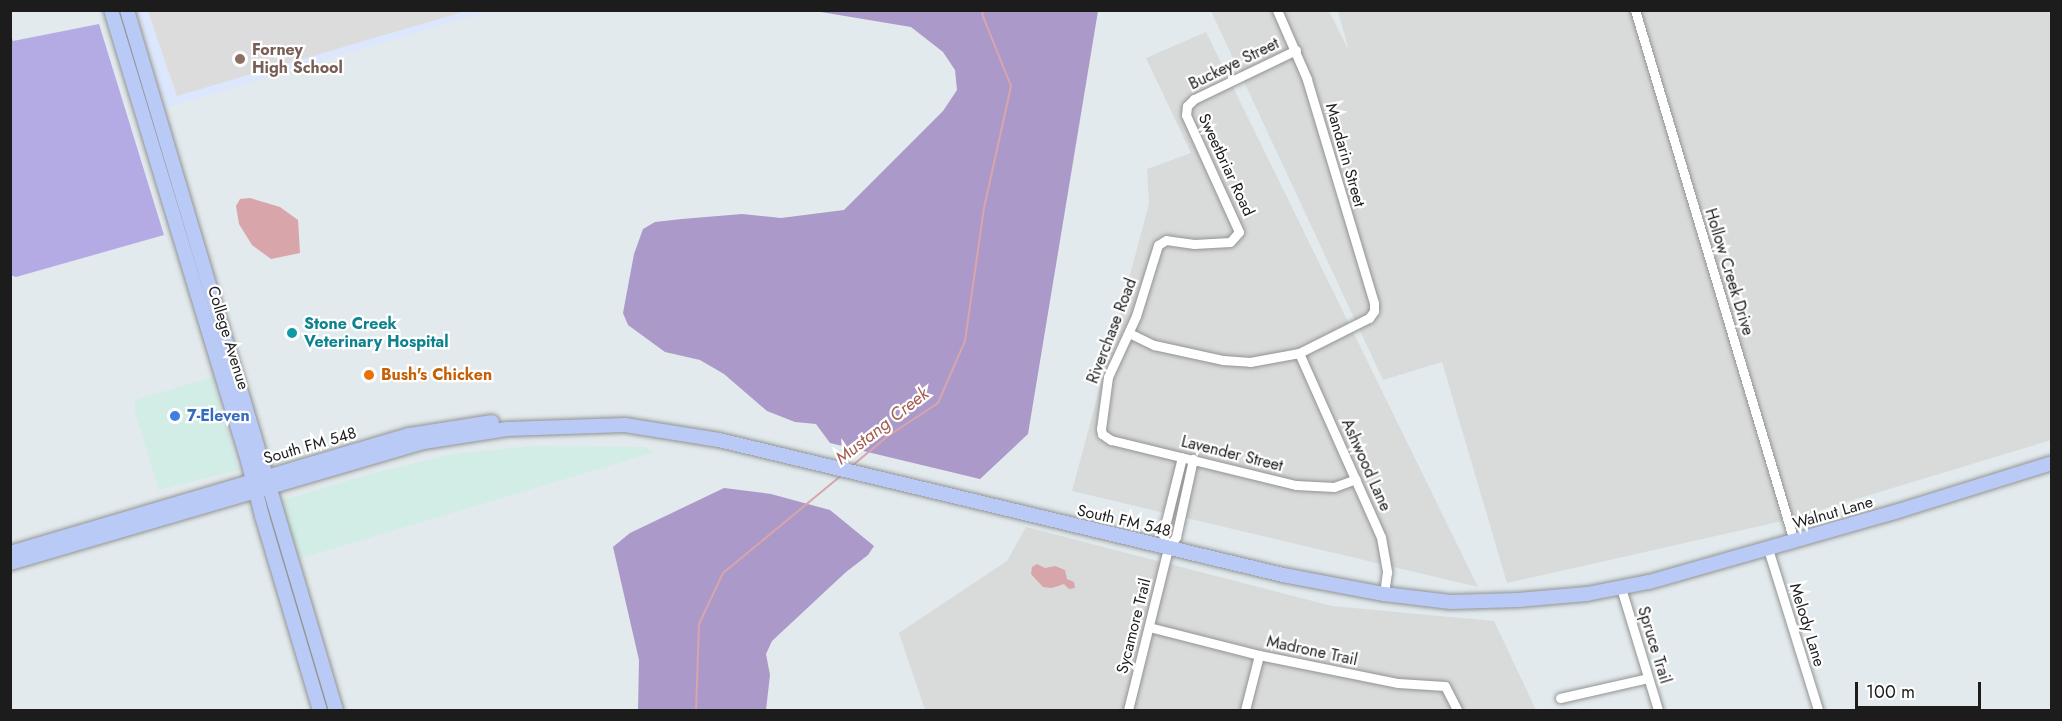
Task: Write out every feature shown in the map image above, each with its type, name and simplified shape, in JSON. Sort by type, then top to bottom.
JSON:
[{"type":"main road","name":"College Avenue","points":[[111,10],[260,483],[336,711]]},
{"type":"main road","name":"College Avenue","points":[[127,10],[179,184],[320,711]]},
{"type":"main road","points":[[139,102],[154,99]]},
{"type":"main road","name":"South FM 548","points":[[10,563],[445,427],[555,419],[617,420],[625,425],[691,434],[1283,575],[1384,594],[1451,602],[1587,594],[1621,588]]},
{"type":"main road","name":"Walnut Lane","points":[[1621,588],[1768,549],[2052,463]]},
{"type":"main road","name":"South FM 548","points":[[10,553],[260,483]]},
{"type":"street","name":"Mandarin Street","points":[[1277,10],[1296,50],[1317,113],[1374,311],[1369,318],[1299,353]]},
{"type":"street","name":"Hollow Creek Drive","points":[[1635,10],[1794,541]]},
{"type":"street","name":"Buckeye Street","points":[[1187,106],[1194,99],[1296,50]]},
{"type":"street","name":"Sweetbriar Road","points":[[1161,241],[1208,244],[1230,242],[1237,236],[1239,227],[1186,115],[1187,106]]},
{"type":"street","name":"Riverchase Road","points":[[1102,434],[1100,421],[1107,377],[1129,333],[1144,295],[1155,251],[1161,241]]},
{"type":"street","points":[[1129,333],[1154,345],[1236,362],[1267,361],[1299,353]]},
{"type":"street","name":"Ashwood Lane","points":[[1299,353],[1356,479],[1386,554],[1387,572],[1384,594]]},
{"type":"street","name":"Lavender Street","points":[[1102,434],[1111,440],[1309,486],[1334,487],[1356,479]]},
{"type":"street","name":"Sycamore Trail","points":[[1168,548],[1163,534],[1182,457]]},
{"type":"street","name":"Sycamore Trail","points":[[1128,711],[1168,548],[1176,537],[1192,459]]},
{"type":"street","name":"Melody Lane","points":[[1768,549],[1818,711]]},
{"type":"street","name":"Spruce Trail","points":[[1621,588],[1658,711]]},
{"type":"street","name":"Madrone Trail","points":[[1149,627],[1259,655],[1398,684],[1445,686],[1457,711]]},
{"type":"street","points":[[1245,711],[1259,655]]},
{"type":"street","points":[[1560,698],[1648,678]]},
{"type":"shaded area","name":"Forney High School","points":[[137,10],[489,11],[166,108]]},
{"type":"shaded area","name":"Forney High School","points":[[148,10],[466,11],[177,96]]},
{"type":"shaded area","points":[[815,11],[1098,11],[1028,434],[980,479],[830,443],[816,424],[795,422],[767,411],[724,374],[700,360],[665,352],[628,325],[623,313],[634,254],[643,229],[655,222],[682,219],[742,214],[781,218],[844,210],[943,111],[957,90],[955,70],[943,52],[911,27]]},
{"type":"shaded area","points":[[1211,11],[1329,11],[1349,51],[1338,11],[2051,11],[2051,440],[1787,520],[1507,583],[1442,362],[1383,380]]},
{"type":"shaded area","points":[[99,24],[164,235],[16,277],[10,275],[11,35],[13,41]]},
{"type":"shaded area","points":[[1206,32],[1478,587],[1072,491],[1149,204],[1147,169],[1191,153],[1146,58]]},
{"type":"shaded area","points":[[250,198],[280,207],[298,220],[300,253],[271,259],[252,245],[239,224],[236,206],[240,199]]},
{"type":"shaded area","points":[[213,377],[238,470],[159,490],[135,412],[135,400]]},
{"type":"shaded area","points":[[532,446],[646,447],[655,452],[298,559],[280,501],[367,475],[452,454]]},
{"type":"shaded area","points":[[724,488],[771,494],[830,510],[874,546],[868,555],[846,572],[772,641],[766,654],[770,675],[766,710],[638,710],[639,660],[613,547],[630,533]]},
{"type":"shaded area","points":[[1026,527],[1332,606],[1494,621],[1536,710],[925,710],[899,633],[1007,561]]},
{"type":"shaded area","points":[[1037,564],[1045,568],[1055,566],[1065,570],[1067,579],[1074,582],[1075,588],[1069,589],[1064,584],[1052,588],[1043,587],[1031,574],[1032,567]]},
{"type":"waterway","name":"Mustang Creek","points":[[853,465],[888,436],[938,403],[965,341],[984,208],[1011,86],[982,14],[985,10]]},
{"type":"waterway","name":"Mustang Creek","points":[[696,710],[699,624],[723,573],[842,475]]},
{"type":"place","name":"Forney High School","points":[[240,59]]},
{"type":"place","name":"Stone Creek Veterinary Hospital","points":[[292,333]]},
{"type":"place","name":"Bush's Chicken","points":[[369,375]]},
{"type":"place","name":"7-Eleven","points":[[175,416]]}]
